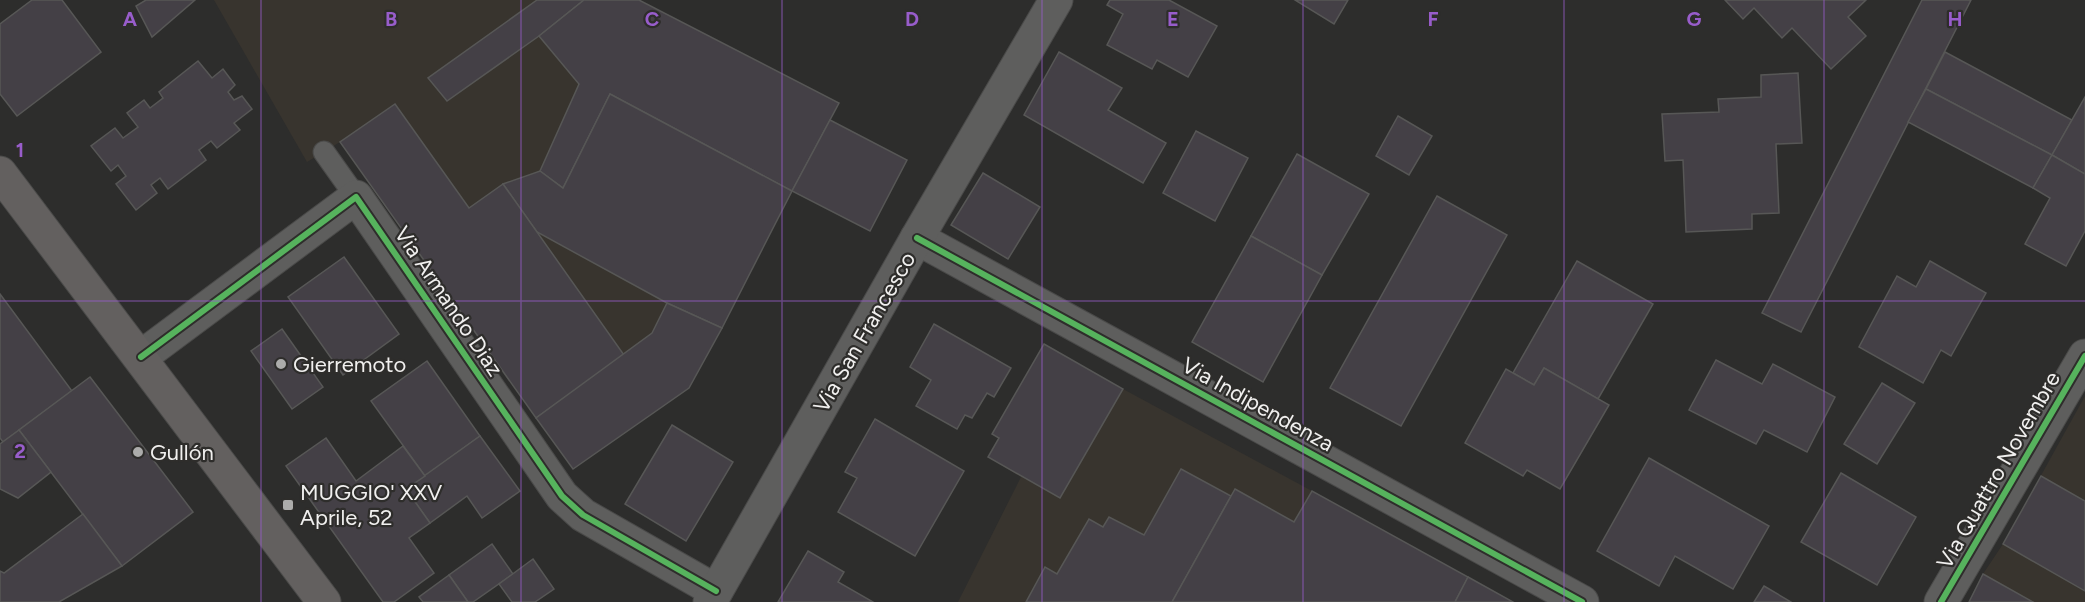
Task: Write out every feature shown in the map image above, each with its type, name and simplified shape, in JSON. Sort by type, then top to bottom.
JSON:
[{"type":"main road","points":[[0,173],[324,602]]},
{"type":"street","name":"Via San Francesco","points":[[713,596],[1056,0]]},
{"type":"street","points":[[141,357],[356,197]]},
{"type":"street","name":"Via Armando Diaz","points":[[356,197],[562,496],[583,515],[713,596]]},
{"type":"street","name":"Via Indipendenza","points":[[917,238],[1582,602]]},
{"type":"street","name":"Via Quattro Novembre","points":[[1941,602],[2085,356]]},
{"type":"lane","points":[[324,152],[356,197]]},
{"type":"shaded area","points":[[214,0],[639,0],[839,103],[689,388],[573,469],[340,142],[307,162]]},
{"type":"shaded area","points":[[1044,344],[1513,602],[958,602],[1021,477],[988,457],[999,439],[992,434]]},
{"type":"shaded area","points":[[2085,396],[2085,602],[1969,602],[1983,574],[2003,544]]},
{"type":"building","points":[[32,0],[62,0],[101,52],[17,116],[0,94],[0,24]]},
{"type":"building","points":[[146,0],[195,0],[152,37],[136,6]]},
{"type":"building","points":[[537,0],[584,0],[539,36],[447,101],[428,78]]},
{"type":"building","points":[[584,0],[639,0],[839,103],[792,191],[610,94],[563,188],[540,171],[579,84],[539,36]]},
{"type":"building","points":[[1110,0],[1169,0],[1217,26],[1188,77],[1157,60],[1152,69],[1107,45],[1123,14],[1107,5]]},
{"type":"building","points":[[1295,0],[1348,0],[1334,24]]},
{"type":"building","points":[[1725,0],[1866,0],[1848,17],[1866,36],[1831,69],[1792,28],[1782,38],[1754,8],[1743,19]]},
{"type":"building","points":[[1922,0],[1971,0],[1801,332],[1762,313]]},
{"type":"building","points":[[1059,52],[1122,88],[1108,110],[1166,143],[1143,183],[1024,115]]},
{"type":"building","points":[[1945,52],[2072,120],[2052,155],[1926,89]]},
{"type":"building","points":[[198,61],[212,78],[223,69],[235,85],[228,92],[234,100],[242,96],[252,109],[234,123],[240,130],[217,148],[211,141],[199,150],[206,160],[168,189],[160,178],[151,185],[157,193],[136,210],[116,184],[126,176],[118,165],[111,171],[91,146],[115,128],[123,138],[138,127],[127,113],[144,100],[150,108],[163,98],[159,92]]},
{"type":"building","points":[[1798,73],[1802,143],[1776,144],[1779,213],[1752,214],[1752,229],[1686,232],[1683,160],[1665,161],[1662,114],[1719,112],[1718,99],[1761,97],[1761,75]]},
{"type":"building","points":[[1926,89],[2052,155],[2033,188],[1908,122]]},
{"type":"building","points":[[610,94],[792,191],[722,328],[667,303],[537,232],[503,184],[540,171],[563,188]]},
{"type":"building","points":[[2085,97],[2085,174],[2052,155]]},
{"type":"building","points":[[395,104],[469,208],[503,184],[624,355],[536,418],[340,142]]},
{"type":"building","points":[[1398,116],[1432,136],[1409,175],[1376,156]]},
{"type":"building","points":[[830,120],[907,160],[870,231],[792,191]]},
{"type":"building","points":[[1196,131],[1248,158],[1215,221],[1163,193]]},
{"type":"building","points":[[1297,154],[1369,194],[1322,275],[1251,236]]},
{"type":"building","points":[[2052,155],[2085,174],[2085,231],[2066,266],[2025,244],[2050,198],[2033,188]]},
{"type":"building","points":[[983,173],[1040,207],[1008,259],[951,225]]},
{"type":"building","points":[[1437,196],[1507,235],[1401,426],[1330,388]]},
{"type":"building","points":[[1251,236],[1322,275],[1263,382],[1192,342]]},
{"type":"building","points":[[344,257],[399,334],[343,375],[288,297]]},
{"type":"building","points":[[1577,261],[1653,304],[1598,399],[1544,368],[1534,385],[1513,373]]},
{"type":"building","points":[[1930,261],[1986,293],[1951,356],[1941,350],[1923,383],[1859,347],[1897,276],[1916,287]]},
{"type":"building","points":[[0,294],[72,391],[3,442],[0,438]]},
{"type":"building","points":[[667,303],[722,328],[689,388],[573,469],[536,418],[652,333]]},
{"type":"building","points":[[934,324],[1011,368],[994,397],[987,393],[972,418],[965,415],[957,429],[916,406],[931,380],[910,367]]},
{"type":"building","points":[[282,329],[323,387],[292,409],[251,351]]},
{"type":"building","points":[[1044,344],[1123,389],[1060,498],[988,457],[999,438],[992,434]]},
{"type":"building","points":[[1716,360],[1762,384],[1773,364],[1835,397],[1807,452],[1764,430],[1756,444],[1689,410]]},
{"type":"building","points":[[427,361],[480,436],[425,476],[371,401]]},
{"type":"building","points":[[1544,368],[1609,405],[1560,489],[1527,470],[1523,476],[1465,443],[1506,369],[1534,385]]},
{"type":"building","points":[[90,377],[193,512],[122,566],[19,430]]},
{"type":"building","points":[[1882,383],[1915,403],[1877,464],[1844,444]]},
{"type":"building","points":[[875,419],[964,471],[915,556],[838,512],[857,478],[845,472]]},
{"type":"building","points":[[672,425],[733,462],[686,541],[625,504]]},
{"type":"building","points":[[19,430],[51,472],[18,498],[0,489],[0,444]]},
{"type":"building","points":[[480,436],[520,491],[482,518],[467,496],[430,523],[406,489]]},
{"type":"building","points":[[326,438],[356,481],[403,446],[425,476],[406,489],[430,523],[409,538],[434,573],[394,602],[383,602],[286,466]]},
{"type":"building","points":[[1649,458],[1769,526],[1733,589],[1675,556],[1659,586],[1597,551]]},
{"type":"building","points":[[1181,469],[1231,496],[1172,602],[1026,602],[1045,567],[1057,574],[1089,519],[1103,527],[1109,517],[1144,535]]},
{"type":"building","points":[[1841,473],[1916,517],[1877,585],[1801,542]]},
{"type":"building","points":[[2041,476],[2085,501],[2085,591],[2003,544]]},
{"type":"building","points":[[1235,489],[1294,522],[1312,491],[1468,577],[1455,602],[1172,602]]},
{"type":"building","points":[[83,514],[122,566],[59,602],[0,602],[0,571],[4,573]]},
{"type":"building","points":[[492,544],[513,574],[473,602],[468,602],[449,575]]},
{"type":"building","points":[[808,551],[844,572],[838,582],[873,602],[778,602]]},
{"type":"building","points":[[533,559],[554,589],[535,602],[512,602],[499,584]]},
{"type":"building","points":[[1983,574],[2033,602],[1969,602]]},
{"type":"building","points":[[449,575],[468,602],[423,602],[419,597]]},
{"type":"building","points":[[1468,577],[1513,602],[1455,602]]},
{"type":"building","points":[[1764,586],[1791,602],[1754,602]]},
{"type":"cycle path","points":[[141,357],[356,197],[562,496],[583,515],[716,591]]},
{"type":"cycle path","points":[[917,238],[1582,602]]},
{"type":"cycle path","points":[[1941,602],[2085,356]]},
{"type":"place","name":"Gierremoto","points":[[281,364]]},
{"type":"place","name":"Gullón","points":[[138,452]]},
{"type":"place","name":"MUGGIO' XXV Aprile, 52","points":[[288,505]]}]
